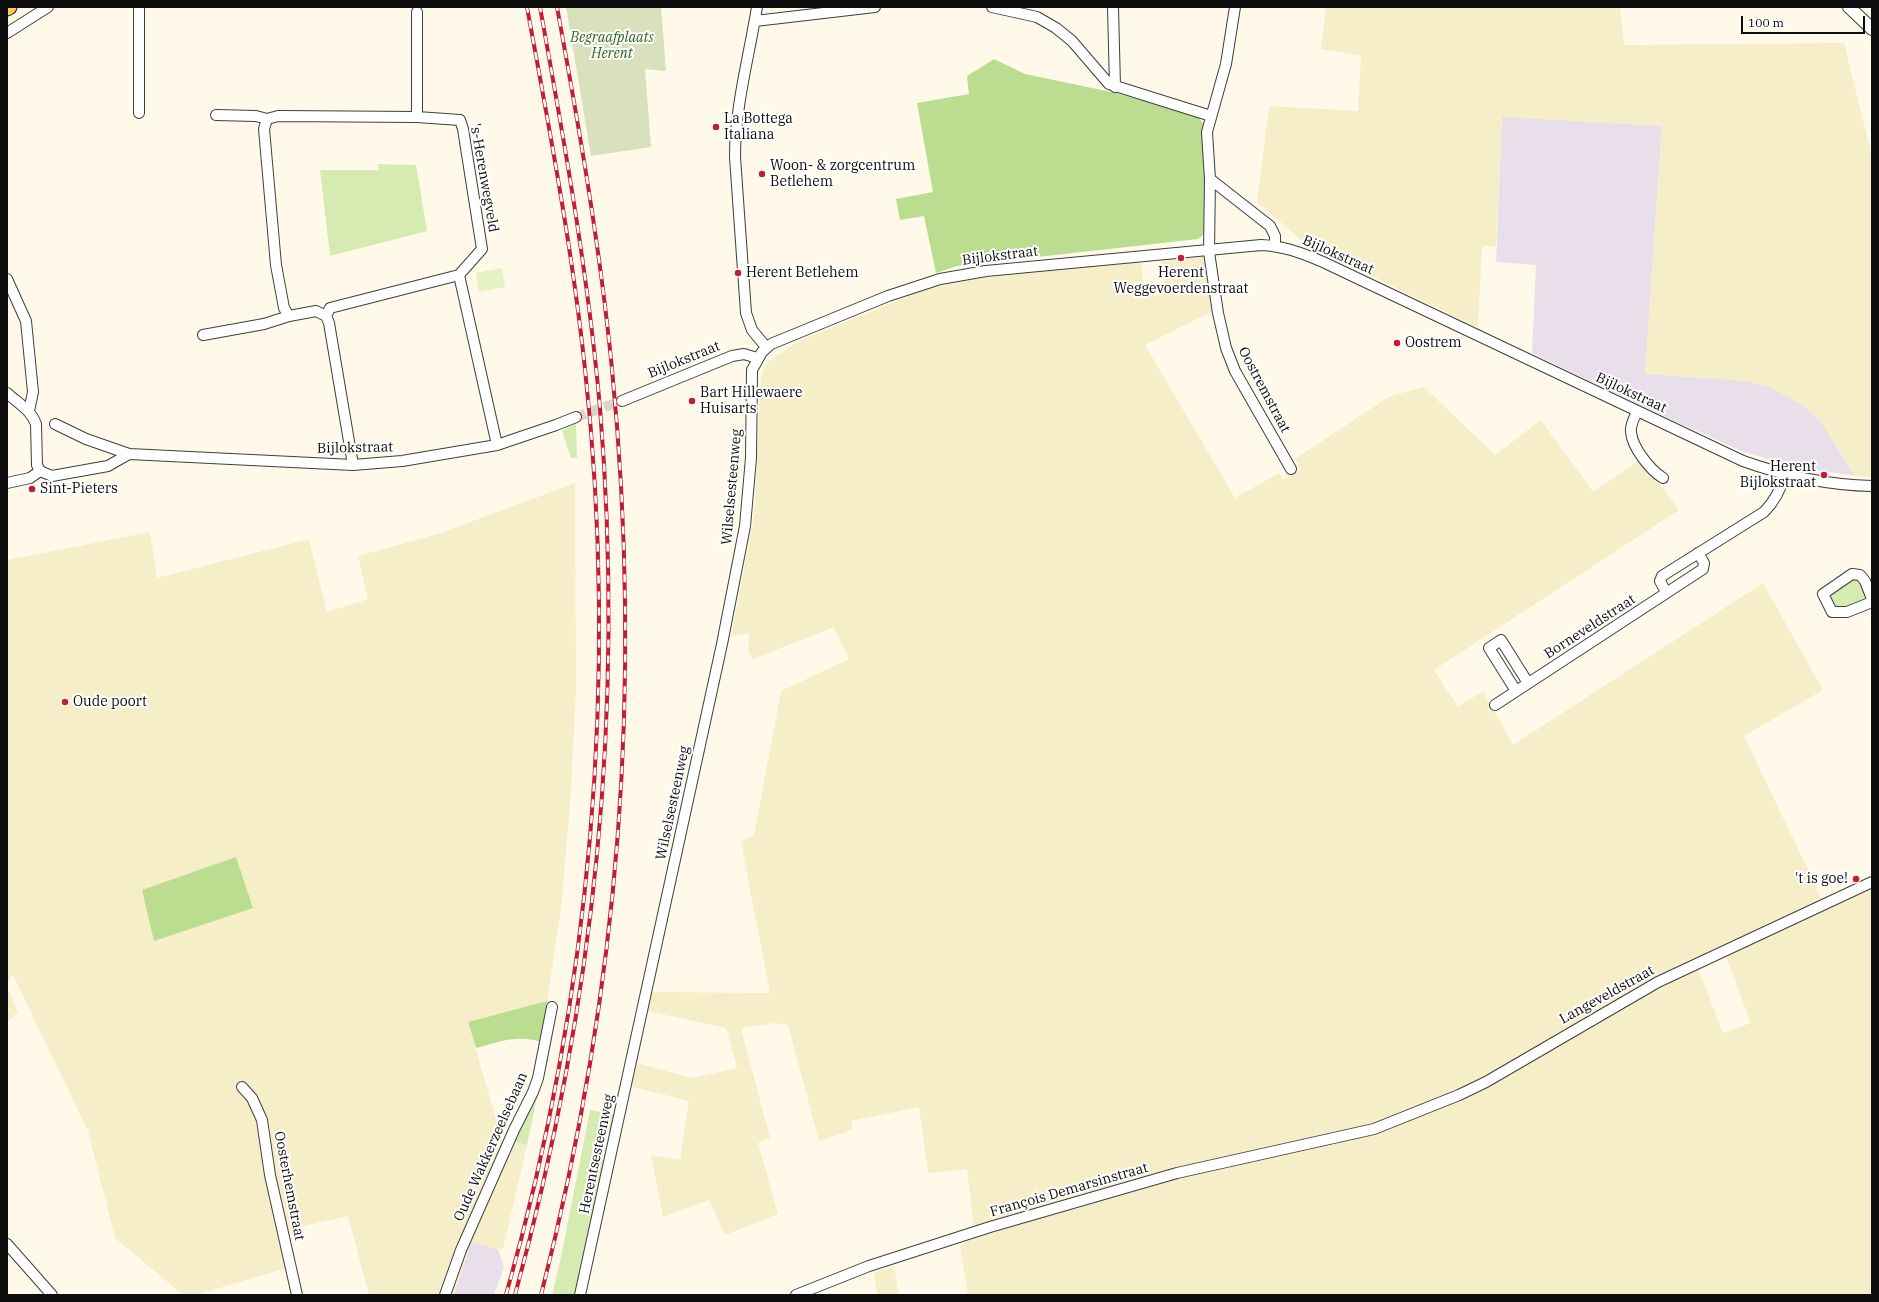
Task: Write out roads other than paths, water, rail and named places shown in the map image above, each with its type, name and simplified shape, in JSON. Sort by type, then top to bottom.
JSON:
[{"type":"street","points":[[7,33],[48,7]]},
{"type":"street","points":[[139,7],[140,113]]},
{"type":"street","points":[[757,7],[735,132],[746,313],[752,330],[766,347]]},
{"type":"street","points":[[755,21],[871,7]]},
{"type":"street","points":[[998,7],[1037,17],[1056,28],[1072,42],[1109,84],[1210,116]]},
{"type":"street","points":[[1113,7],[1115,87]]},
{"type":"street","name":"Oostremstraat","points":[[1235,7],[1226,64],[1210,116],[1207,132],[1210,179],[1209,249],[1218,313],[1226,348],[1235,370],[1291,469]]},
{"type":"street","points":[[1849,7],[1872,29]]},
{"type":"street","points":[[417,117],[418,12]]},
{"type":"street","name":"'s-Herenwegveld","points":[[216,115],[256,116],[267,119],[278,116],[417,117],[460,120],[463,129],[482,249],[459,275]]},
{"type":"street","points":[[267,119],[264,129],[276,265],[284,308],[290,316]]},
{"type":"street","points":[[1210,179],[1270,226],[1275,236],[1275,246]]},
{"type":"street","name":"Bijlokstraat","points":[[766,347],[780,339],[888,296],[940,279],[986,271],[1209,249],[1275,246],[1300,252],[1323,262],[1725,453],[1785,474],[1818,481],[1872,486]]},
{"type":"street","points":[[326,316],[330,308],[459,275],[496,445]]},
{"type":"street","points":[[7,279],[26,321],[33,392],[29,411]]},
{"type":"street","points":[[203,335],[264,324],[290,316],[316,311],[326,316],[329,323],[353,465]]},
{"type":"street","name":"Wilselsesteenweg","points":[[641,1019],[722,644],[745,526],[751,458],[752,374],[757,358],[766,347]]},
{"type":"street","name":"Bijlokstraat","points":[[622,401],[732,356],[744,354],[757,358]]},
{"type":"street","points":[[7,393],[29,411],[36,424],[37,465],[40,471],[52,476],[83,471],[108,466],[129,454]]},
{"type":"street","points":[[1637,412],[1631,426],[1634,445],[1650,468],[1663,478]]},
{"type":"street","name":"Bijlokstraat","points":[[55,424],[86,439],[129,454],[353,465],[402,461],[496,445],[576,417]]},
{"type":"street","points":[[7,483],[30,478],[40,471]]},
{"type":"street","points":[[1666,592],[1660,582],[1662,576],[1764,512],[1773,503],[1785,474]]},
{"type":"street","name":"Borneveldstraat","points":[[1495,705],[1666,592],[1703,570],[1704,563],[1698,553]]},
{"type":"street","points":[[1852,574],[1860,576],[1864,581],[1872,601],[1847,612],[1832,612],[1823,594],[1852,574]]},
{"type":"street","points":[[1516,691],[1489,648],[1501,640],[1528,683]]},
{"type":"street","name":"Langeveldstraat","points":[[1357,1133],[1395,1121],[1466,1092],[1658,982],[1872,882]]},
{"type":"street","name":"Oude Wakkerzeelsebaan","points":[[446,1295],[461,1250],[514,1130],[533,1092],[538,1078],[552,1006]]},
{"type":"street","name":"Herentsesteenweg","points":[[580,1295],[641,1019]]},
{"type":"street","name":"Oosterhemstraat","points":[[242,1087],[252,1098],[262,1120],[270,1175],[297,1295]]},
{"type":"street","name":"François Demarsinstraat","points":[[796,1295],[869,1266],[990,1227],[1177,1173],[1357,1133]]},
{"type":"street","points":[[7,1244],[52,1295]]},
{"type":"tunnel","points":[[576,417],[622,401]]},
{"type":"railway","points":[[506,1295],[535,1182],[559,1067],[577,952],[590,836],[597,719],[599,602],[595,485],[580,323],[552,142],[527,7]]},
{"type":"railway","points":[[515,1295],[543,1185],[566,1075],[584,965],[597,855],[605,745],[609,633],[607,521],[600,408],[595,357],[582,257],[540,7]]},
{"type":"railway","points":[[541,1295],[568,1180],[590,1065],[606,950],[618,835],[624,720],[625,604],[621,487],[612,369],[595,232],[557,7]]},
{"type":"place","name":"La Bottega Italiana","points":[[716,127]]},
{"type":"place","name":"Woon- & zorgcentrum Betlehem","points":[[762,174]]},
{"type":"place","name":"Herent Weggevoerdenstraat","points":[[1181,258]]},
{"type":"place","name":"Herent Betlehem","points":[[738,273]]},
{"type":"place","name":"Oostrem","points":[[1397,343]]},
{"type":"place","name":"Bart Hillewaere Huisarts","points":[[692,401]]},
{"type":"place","name":"Herent Bijlokstraat","points":[[1824,475]]},
{"type":"place","name":"Sint-Pieters","points":[[32,489]]},
{"type":"place","name":"Oude poort","points":[[65,702]]},
{"type":"place","name":"'t is goe!","points":[[1856,879]]},
{"type":"park label","name":"Begraafplaats Herent","points":[[612,46]]}]
